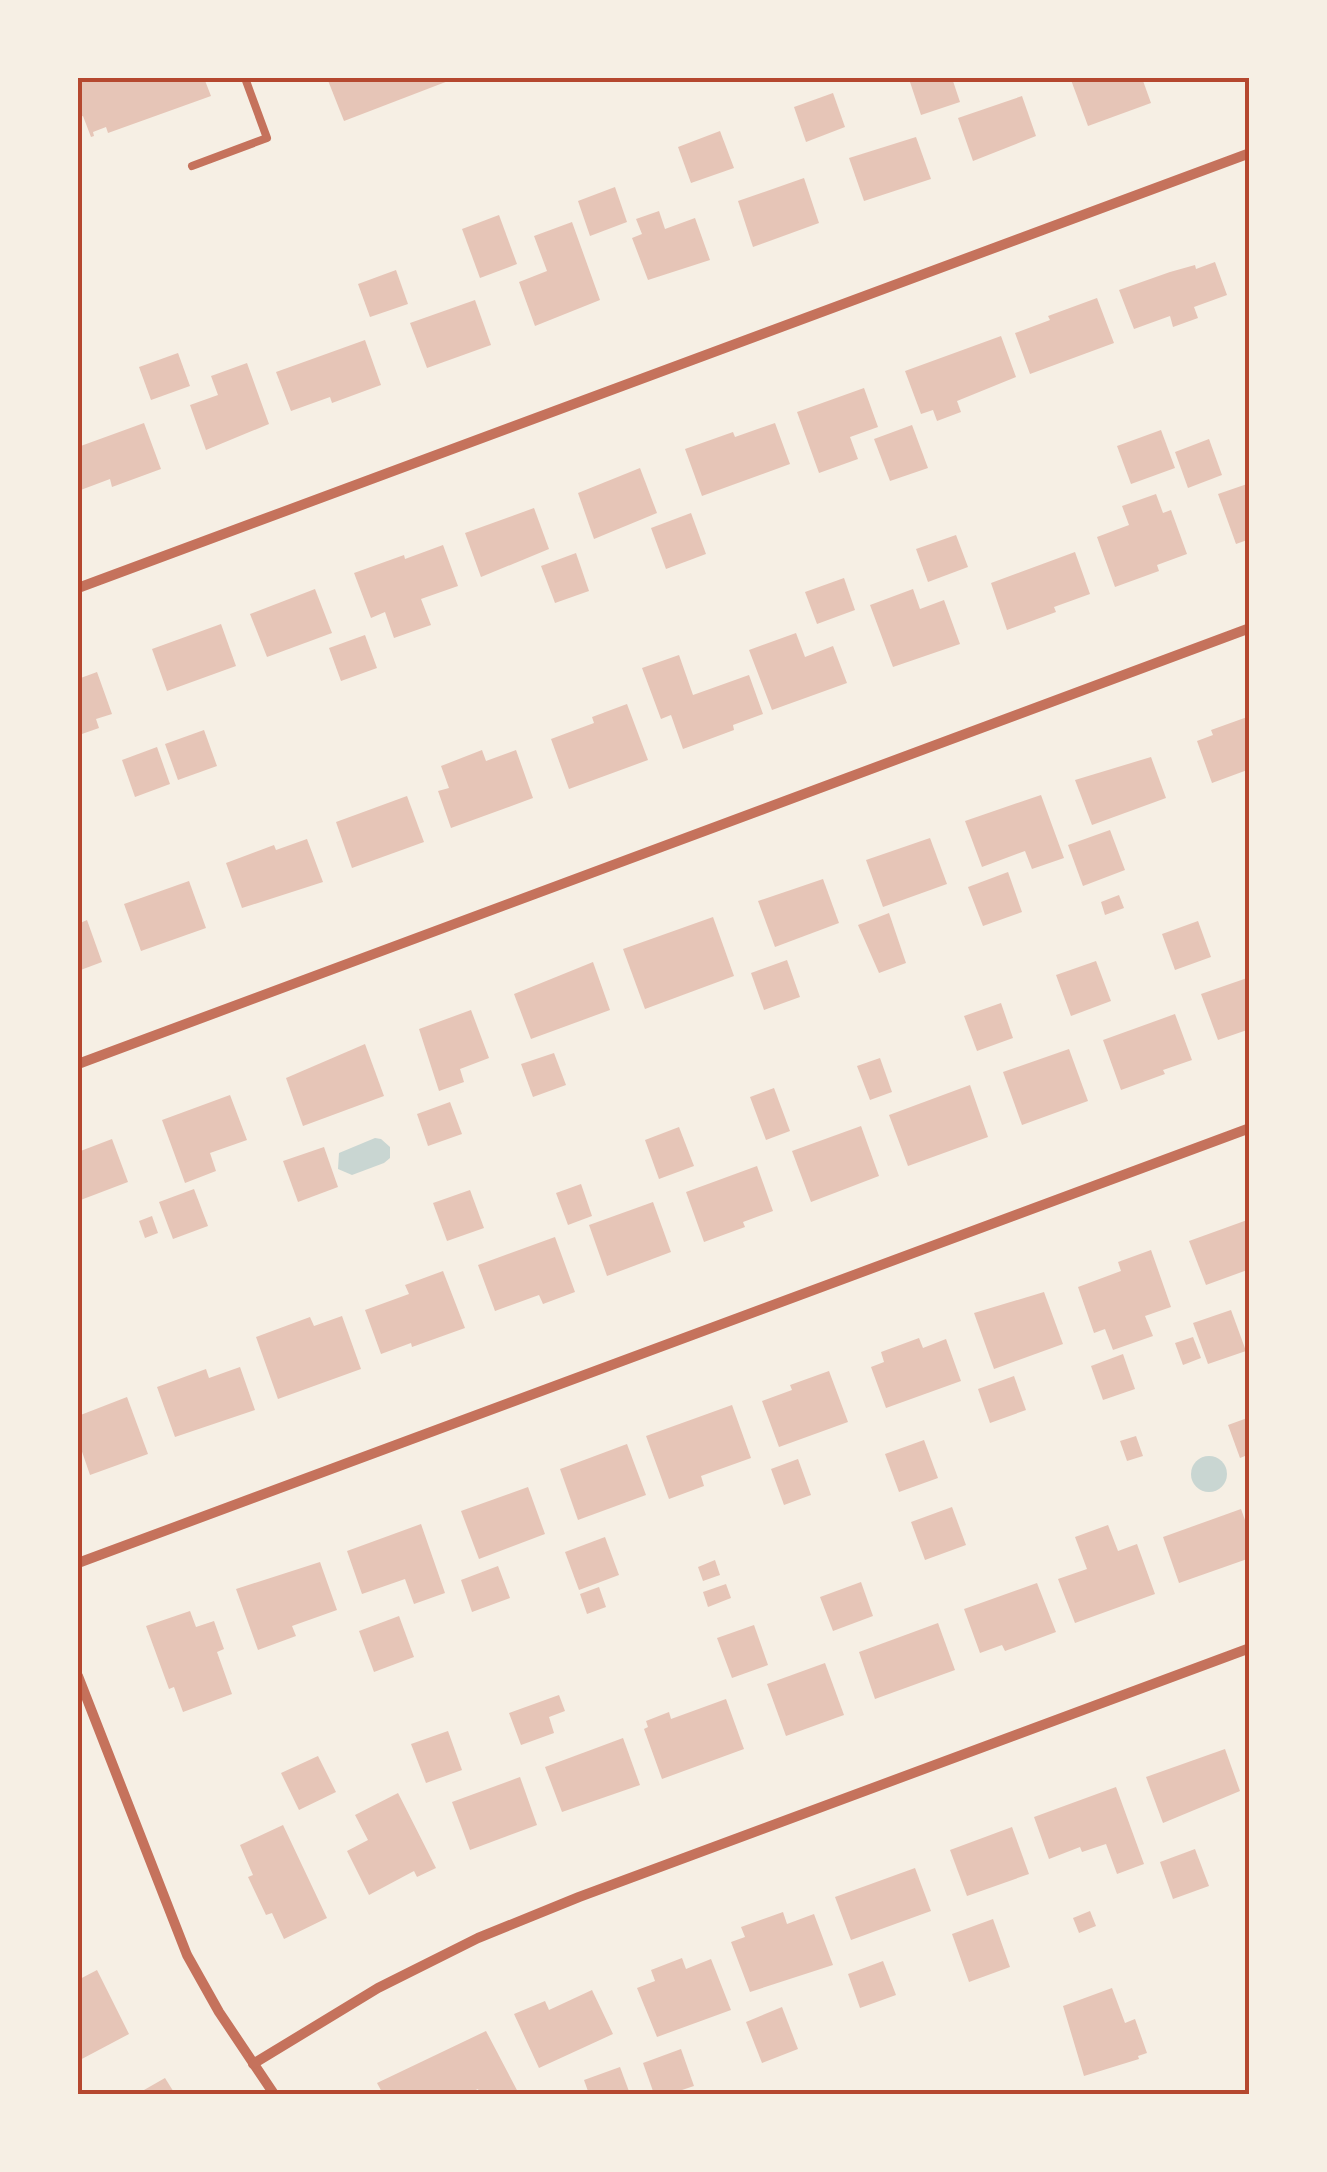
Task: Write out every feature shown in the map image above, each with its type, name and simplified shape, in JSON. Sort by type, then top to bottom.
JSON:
[{"type":"street","points":[[78,588],[1250,153]]},
{"type":"street","points":[[78,1064],[1250,628]]},
{"type":"street","points":[[78,1564],[1250,1128]]},
{"type":"street","points":[[253,2064],[378,1988],[478,1938],[1250,1648]]},
{"type":"street","points":[[78,1676],[186,1956],[274,2094]]},
{"type":"lane","points":[[192,166],[267,138],[244,78]]},
{"type":"shaded area","points":[[375,1138],[390,1147],[390,1158],[352,1175],[338,1169],[339,1153]]},
{"type":"shaded area","points":[[1209,1456],[1222,1461],[1227,1474],[1222,1487],[1209,1492],[1196,1487],[1191,1474],[1196,1461]]},
{"type":"building","points":[[78,78],[204,78],[211,96],[108,133],[106,127],[93,132],[91,137],[83,116],[78,118]]},
{"type":"building","points":[[327,78],[456,78],[344,121]]},
{"type":"building","points":[[952,78],[960,102],[921,115],[909,79]]},
{"type":"building","points":[[1142,78],[1151,103],[1088,126],[1071,80]]},
{"type":"building","points":[[833,93],[845,127],[806,142],[794,107]]},
{"type":"building","points":[[1022,96],[1036,136],[973,161],[958,118]]},
{"type":"building","points":[[720,131],[734,168],[691,183],[678,147]]},
{"type":"building","points":[[916,137],[931,179],[864,201],[849,158]]},
{"type":"building","points":[[804,178],[819,223],[753,247],[738,201]]},
{"type":"building","points":[[615,187],[627,222],[590,236],[578,201]]},
{"type":"building","points":[[659,211],[665,229],[695,218],[710,260],[648,280],[632,238],[642,234],[636,219]]},
{"type":"building","points":[[499,215],[517,264],[480,278],[462,229]]},
{"type":"building","points":[[572,222],[600,300],[535,326],[519,282],[547,271],[534,236]]},
{"type":"building","points":[[1215,262],[1227,295],[1194,307],[1198,318],[1173,327],[1170,316],[1134,329],[1119,290]]},
{"type":"building","points":[[396,270],[408,304],[370,317],[358,284]]},
{"type":"building","points":[[1097,298],[1114,343],[1030,374],[1015,333]]},
{"type":"building","points":[[475,300],[491,345],[427,368],[410,323]]},
{"type":"building","points":[[1001,336],[1016,377],[957,401],[961,412],[937,421],[933,410],[921,414],[905,371]]},
{"type":"building","points":[[365,340],[381,385],[332,403],[330,397],[291,411],[276,372]]},
{"type":"building","points":[[178,353],[190,386],[151,400],[139,367]]},
{"type":"building","points":[[247,363],[269,424],[206,450],[190,405],[218,395],[211,376]]},
{"type":"building","points":[[864,388],[878,427],[850,437],[858,459],[819,473],[797,412]]},
{"type":"building","points":[[144,423],[161,469],[112,487],[110,479],[78,491],[78,447]]},
{"type":"building","points":[[775,423],[790,464],[702,496],[685,449],[733,432],[735,437]]},
{"type":"building","points":[[912,425],[928,468],[890,481],[874,439]]},
{"type":"building","points":[[1161,430],[1175,468],[1131,484],[1117,446]]},
{"type":"building","points":[[1209,439],[1222,475],[1188,488],[1175,452]]},
{"type":"building","points":[[640,468],[657,513],[594,539],[578,493]]},
{"type":"building","points":[[1250,483],[1250,539],[1236,544],[1218,494]]},
{"type":"building","points":[[1156,494],[1163,513],[1171,510],[1187,554],[1157,565],[1159,571],[1115,587],[1097,537],[1129,525],[1122,506]]},
{"type":"building","points":[[534,508],[549,549],[481,577],[465,533]]},
{"type":"building","points":[[691,513],[706,554],[666,569],[651,528]]},
{"type":"building","points":[[956,535],[968,567],[928,582],[916,549]]},
{"type":"building","points":[[443,545],[458,586],[421,599],[431,625],[394,638],[385,612],[371,618],[354,573]]},
{"type":"building","points":[[1075,552],[1090,594],[1007,630],[991,583]]},
{"type":"building","points":[[576,553],[589,591],[555,603],[541,566]]},
{"type":"building","points":[[844,578],[855,610],[817,624],[805,592]]},
{"type":"building","points":[[315,589],[332,633],[267,657],[250,614]]},
{"type":"building","points":[[913,589],[920,609],[944,600],[960,644],[893,667],[870,605]]},
{"type":"building","points":[[221,624],[236,666],[167,691],[152,649]]},
{"type":"building","points":[[796,633],[805,657],[833,646],[847,683],[772,710],[749,650]]},
{"type":"building","points":[[365,635],[377,668],[341,681],[329,648]]},
{"type":"building","points":[[679,655],[693,695],[749,675],[763,714],[733,725],[734,730],[683,749],[671,715],[661,719],[642,668]]},
{"type":"building","points":[[97,672],[112,714],[96,719],[99,728],[79,735],[78,679]]},
{"type":"building","points":[[627,704],[648,760],[569,789],[551,739],[594,723],[592,717]]},
{"type":"building","points":[[1250,716],[1250,769],[1212,783],[1197,741],[1213,735],[1211,730]]},
{"type":"building","points":[[204,730],[217,766],[178,780],[165,744]]},
{"type":"building","points":[[157,747],[170,784],[135,797],[122,760]]},
{"type":"building","points":[[482,750],[486,761],[516,750],[533,798],[451,828],[438,791],[449,788],[441,766]]},
{"type":"building","points":[[1151,757],[1166,798],[1092,825],[1075,780]]},
{"type":"building","points":[[1041,795],[1064,858],[1032,869],[1025,851],[982,867],[965,821]]},
{"type":"building","points":[[407,796],[424,842],[352,868],[336,822]]},
{"type":"building","points":[[1110,830],[1125,870],[1083,886],[1068,845]]},
{"type":"building","points":[[930,838],[947,884],[883,907],[866,860]]},
{"type":"building","points":[[307,839],[323,882],[242,908],[226,863],[274,845],[276,850]]},
{"type":"building","points":[[1008,872],[1022,912],[983,926],[968,887]]},
{"type":"building","points":[[823,879],[839,923],[775,947],[758,901]]},
{"type":"building","points":[[189,881],[206,928],[141,951],[124,904]]},
{"type":"building","points":[[1119,895],[1124,908],[1105,915],[1101,902]]},
{"type":"building","points":[[889,913],[906,963],[879,973],[858,925]]},
{"type":"building","points":[[713,917],[734,976],[645,1009],[623,949]]},
{"type":"building","points":[[87,920],[102,962],[78,971],[78,924]]},
{"type":"building","points":[[1198,921],[1211,957],[1175,970],[1162,934]]},
{"type":"building","points":[[787,960],[800,997],[764,1010],[751,973]]},
{"type":"building","points":[[1096,961],[1111,1001],[1071,1016],[1056,975]]},
{"type":"building","points":[[593,962],[610,1010],[531,1039],[514,994]]},
{"type":"building","points":[[1250,977],[1250,1029],[1218,1040],[1201,994]]},
{"type":"building","points":[[1001,1003],[1013,1038],[977,1051],[964,1016]]},
{"type":"building","points":[[471,1010],[489,1058],[460,1069],[464,1082],[439,1091],[419,1029]]},
{"type":"building","points":[[1175,1014],[1192,1060],[1121,1090],[1103,1040]]},
{"type":"building","points":[[365,1044],[384,1096],[303,1126],[286,1078]]},
{"type":"building","points":[[1069,1049],[1088,1101],[1022,1125],[1003,1072]]},
{"type":"building","points":[[554,1053],[566,1085],[533,1097],[521,1064]]},
{"type":"building","points":[[880,1058],[892,1092],[870,1100],[857,1066]]},
{"type":"building","points":[[970,1085],[988,1137],[908,1166],[889,1115]]},
{"type":"building","points":[[774,1088],[790,1131],[766,1140],[750,1097]]},
{"type":"building","points":[[230,1095],[247,1140],[210,1153],[216,1171],[185,1183],[162,1120]]},
{"type":"building","points":[[450,1102],[462,1134],[428,1146],[417,1114]]},
{"type":"building","points":[[861,1126],[879,1176],[811,1202],[792,1151]]},
{"type":"building","points":[[679,1127],[694,1166],[659,1179],[645,1140]]},
{"type":"building","points":[[112,1139],[128,1182],[78,1201],[78,1152]]},
{"type":"building","points":[[324,1147],[338,1187],[298,1202],[283,1161]]},
{"type":"building","points":[[757,1166],[773,1211],[743,1222],[745,1227],[704,1242],[686,1192]]},
{"type":"building","points":[[581,1184],[592,1216],[568,1225],[556,1193]]},
{"type":"building","points":[[194,1189],[208,1226],[173,1239],[159,1202]]},
{"type":"building","points":[[470,1190],[484,1228],[447,1241],[433,1203]]},
{"type":"building","points":[[653,1202],[671,1252],[607,1276],[589,1225]]},
{"type":"building","points":[[152,1216],[158,1233],[145,1238],[139,1221]]},
{"type":"building","points":[[1250,1219],[1250,1269],[1206,1285],[1189,1241]]},
{"type":"building","points":[[555,1237],[575,1292],[543,1304],[539,1295],[495,1311],[478,1265]]},
{"type":"building","points":[[1151,1250],[1171,1307],[1145,1316],[1153,1336],[1113,1350],[1105,1329],[1094,1333],[1078,1287],[1121,1271],[1118,1262]]},
{"type":"building","points":[[443,1271],[465,1328],[381,1354],[365,1310],[409,1294],[405,1285]]},
{"type":"building","points":[[1044,1292],[1063,1344],[994,1369],[974,1313]]},
{"type":"building","points":[[1231,1310],[1246,1351],[1208,1364],[1193,1323]]},
{"type":"building","points":[[342,1316],[361,1369],[278,1399],[256,1337],[310,1317],[314,1326]]},
{"type":"building","points":[[1193,1337],[1201,1358],[1183,1365],[1175,1343]]},
{"type":"building","points":[[919,1338],[923,1348],[946,1339],[961,1381],[886,1408],[871,1367],[884,1362],[881,1352]]},
{"type":"building","points":[[1123,1354],[1135,1389],[1103,1400],[1091,1366]]},
{"type":"building","points":[[240,1367],[255,1410],[175,1437],[157,1387],[206,1369],[209,1378]]},
{"type":"building","points":[[829,1371],[848,1422],[779,1447],[762,1401],[792,1390],[790,1385]]},
{"type":"building","points":[[1014,1376],[1026,1410],[990,1423],[978,1389]]},
{"type":"building","points":[[127,1397],[148,1454],[90,1475],[78,1440],[78,1416]]},
{"type":"building","points":[[732,1405],[751,1458],[701,1476],[704,1486],[669,1499],[646,1436]]},
{"type":"building","points":[[1250,1417],[1250,1454],[1240,1458],[1228,1425]]},
{"type":"building","points":[[1136,1436],[1143,1456],[1127,1461],[1120,1441]]},
{"type":"building","points":[[924,1440],[938,1478],[899,1492],[885,1454]]},
{"type":"building","points":[[627,1444],[646,1495],[578,1520],[560,1469]]},
{"type":"building","points":[[798,1459],[811,1495],[784,1505],[771,1469]]},
{"type":"building","points":[[528,1487],[545,1534],[479,1559],[461,1511]]},
{"type":"building","points":[[952,1507],[966,1545],[925,1560],[911,1522]]},
{"type":"building","points":[[1241,1509],[1250,1534],[1250,1558],[1179,1583],[1163,1537]]},
{"type":"building","points":[[421,1524],[445,1593],[414,1604],[405,1579],[362,1594],[347,1551]]},
{"type":"building","points":[[1108,1525],[1118,1551],[1137,1544],[1155,1594],[1075,1623],[1058,1579],[1087,1569],[1075,1537]]},
{"type":"building","points":[[605,1537],[619,1575],[579,1590],[565,1552]]},
{"type":"building","points":[[715,1560],[720,1575],[703,1581],[698,1567]]},
{"type":"building","points":[[320,1562],[337,1610],[292,1626],[296,1636],[258,1650],[236,1589]]},
{"type":"building","points":[[498,1566],[510,1598],[472,1612],[461,1580]]},
{"type":"building","points":[[861,1582],[873,1616],[833,1631],[820,1597]]},
{"type":"building","points":[[1037,1583],[1056,1632],[1005,1651],[1002,1645],[980,1653],[964,1609]]},
{"type":"building","points":[[726,1584],[731,1598],[708,1607],[703,1592]]},
{"type":"building","points":[[599,1587],[606,1607],[587,1614],[580,1594]]},
{"type":"building","points":[[190,1611],[196,1627],[214,1621],[224,1649],[217,1652],[232,1694],[183,1712],[174,1687],[169,1689],[146,1626]]},
{"type":"building","points":[[399,1616],[414,1657],[374,1672],[359,1631]]},
{"type":"building","points":[[938,1623],[955,1670],[875,1699],[859,1652]]},
{"type":"building","points":[[754,1625],[768,1665],[732,1678],[717,1638]]},
{"type":"building","points":[[825,1663],[844,1715],[786,1736],[767,1684]]},
{"type":"building","points":[[559,1695],[565,1711],[549,1717],[554,1733],[521,1745],[509,1713]]},
{"type":"building","points":[[726,1699],[744,1749],[662,1779],[644,1729],[648,1727],[646,1721],[669,1712],[671,1719]]},
{"type":"building","points":[[448,1731],[462,1770],[426,1783],[411,1744]]},
{"type":"building","points":[[623,1738],[640,1785],[562,1812],[545,1767]]},
{"type":"building","points":[[1225,1749],[1240,1791],[1163,1823],[1146,1777]]},
{"type":"building","points":[[318,1756],[336,1792],[299,1810],[281,1773]]},
{"type":"building","points":[[520,1777],[537,1825],[470,1850],[452,1802]]},
{"type":"building","points":[[1116,1787],[1144,1864],[1117,1874],[1106,1844],[1082,1852],[1080,1847],[1049,1859],[1034,1817]]},
{"type":"building","points":[[398,1793],[436,1868],[417,1877],[414,1871],[369,1895],[347,1851],[368,1840],[355,1815]]},
{"type":"building","points":[[283,1825],[327,1918],[284,1939],[272,1913],[266,1915],[248,1877],[253,1875],[240,1845]]},
{"type":"building","points":[[1012,1827],[1029,1874],[967,1896],[950,1850]]},
{"type":"building","points":[[1195,1849],[1209,1886],[1173,1899],[1160,1862]]},
{"type":"building","points":[[915,1868],[931,1911],[851,1940],[835,1897]]},
{"type":"building","points":[[1090,1911],[1096,1926],[1079,1933],[1073,1918]]},
{"type":"building","points":[[783,1912],[787,1924],[814,1914],[833,1965],[750,1992],[731,1942],[745,1937],[741,1927]]},
{"type":"building","points":[[993,1919],[1010,1967],[969,1982],[952,1934]]},
{"type":"building","points":[[682,1958],[686,1969],[711,1959],[731,2010],[657,2037],[637,1988],[655,1981],[651,1970]]},
{"type":"building","points":[[883,1961],[896,1995],[860,2008],[848,1974]]},
{"type":"building","points":[[97,1970],[129,2034],[78,2061],[78,1980]]},
{"type":"building","points":[[1112,1988],[1125,2023],[1135,2019],[1147,2053],[1084,2076],[1063,2006]]},
{"type":"building","points":[[592,1990],[613,2034],[539,2068],[514,2014],[545,2001],[549,2010]]},
{"type":"building","points":[[782,2007],[798,2049],[762,2063],[746,2022]]},
{"type":"building","points":[[486,2031],[519,2094],[480,2094],[478,2089],[467,2094],[383,2094],[377,2083]]},
{"type":"building","points":[[681,2049],[694,2086],[670,2094],[654,2094],[643,2063]]},
{"type":"building","points":[[620,2067],[630,2094],[589,2094],[584,2080]]},
{"type":"building","points":[[165,2078],[175,2094],[137,2094]]}]
